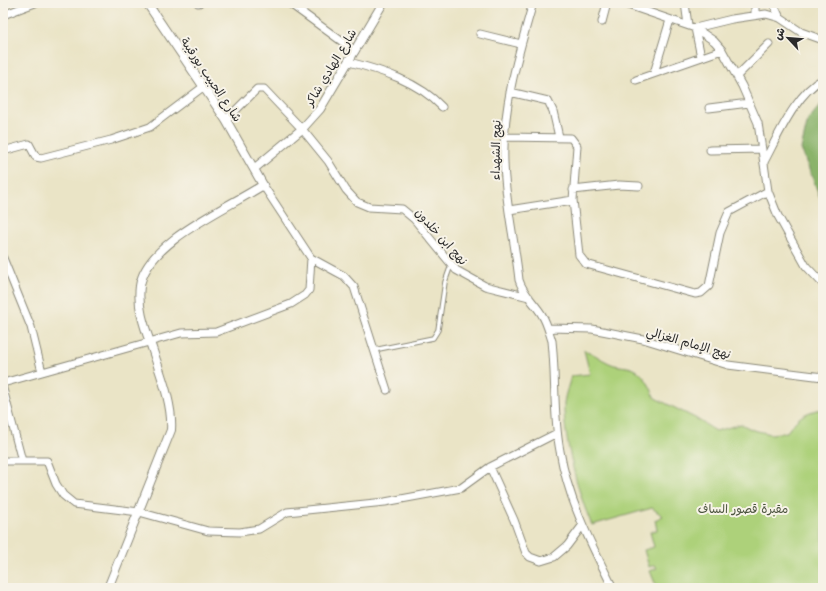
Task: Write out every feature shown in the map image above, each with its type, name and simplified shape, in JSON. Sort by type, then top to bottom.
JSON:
[{"type":"street","points":[[3,15],[26,5],[35,3]]},
{"type":"street","points":[[289,3],[355,51]]},
{"type":"street","name":"شارع الهادي شاكر","points":[[254,168],[302,129],[320,109],[383,3]]},
{"type":"street","name":"نهج الشهداء","points":[[533,3],[521,44],[510,92],[504,137],[504,168],[519,280],[549,328]]},
{"type":"street","points":[[602,22],[607,3]]},
{"type":"street","points":[[622,3],[692,26],[714,41],[722,50],[737,76],[758,123],[768,190],[778,216],[806,266],[823,284]]},
{"type":"street","points":[[685,3],[701,57]]},
{"type":"street","points":[[754,3],[755,14]]},
{"type":"street","points":[[773,3],[780,18]]},
{"type":"street","name":"شارع الحبيب بورقيبة","points":[[151,4],[203,87],[226,120],[263,185]]},
{"type":"street","points":[[692,26],[755,14],[766,14],[780,18],[801,32],[823,40]]},
{"type":"street","points":[[654,73],[670,20]]},
{"type":"street","points":[[480,34],[521,44]]},
{"type":"street","points":[[737,76],[769,44]]},
{"type":"street","points":[[636,80],[722,50]]},
{"type":"street","points":[[349,62],[379,69],[396,76],[436,100],[442,107]]},
{"type":"street","points":[[763,163],[800,99],[809,89],[823,79]]},
{"type":"street","points":[[3,151],[29,144],[32,147],[36,157],[41,158],[112,140],[154,125],[203,87]]},
{"type":"street","name":"نهج ابن خلدون","points":[[226,120],[257,89],[262,88],[302,129],[328,161],[346,190],[357,202],[369,207],[402,209],[414,219],[451,264],[463,275],[485,286],[529,297]]},
{"type":"street","points":[[510,92],[545,99],[548,101],[553,111],[559,137]]},
{"type":"street","points":[[709,108],[749,103]]},
{"type":"street","points":[[504,137],[572,138],[577,146],[573,200],[579,254],[586,264],[695,294],[701,293],[709,286],[720,233],[729,212],[768,190]]},
{"type":"street","points":[[710,150],[762,149]]},
{"type":"street","points":[[108,588],[167,443],[171,424],[163,383],[144,326],[140,299],[142,279],[150,263],[168,244],[263,185],[311,258],[344,276],[354,287],[387,390]]},
{"type":"street","points":[[573,190],[619,185],[639,186]]},
{"type":"street","points":[[509,210],[573,200]]},
{"type":"street","points":[[3,258],[31,327],[42,372]]},
{"type":"street","points":[[3,383],[150,343],[181,333],[216,332],[295,302],[309,290],[311,258]]},
{"type":"street","points":[[549,328],[554,367],[554,403],[557,433],[564,471],[582,526],[612,588]]},
{"type":"street","name":"نهج الإمام الغزالي","points":[[549,328],[592,329],[650,341],[728,365],[823,377]]},
{"type":"street","points":[[3,389],[22,461]]},
{"type":"street","points":[[3,461],[47,461],[56,484],[64,495],[74,504],[139,512],[208,531],[240,532],[259,529],[287,512],[384,502],[447,492],[461,488],[490,467],[557,433]]},
{"type":"street","points":[[490,467],[514,520],[526,553],[530,557],[541,561],[554,557],[567,546],[582,526]]},
{"type":"lane","points":[[374,350],[433,338],[438,330],[445,282],[451,264]]},
{"type":"green space","points":[[823,102],[823,205],[801,149],[808,120]]},
{"type":"green space","name":"مقبرة قصور الساف","points":[[584,350],[611,364],[633,368],[645,379],[655,398],[695,418],[716,431],[741,424],[753,430],[771,434],[787,432],[802,416],[823,409],[823,588],[657,588],[650,571],[657,568],[655,565],[649,567],[644,550],[654,547],[650,532],[657,530],[655,520],[663,516],[652,508],[592,525],[572,465],[564,416],[564,403],[571,376],[590,374]]}]
